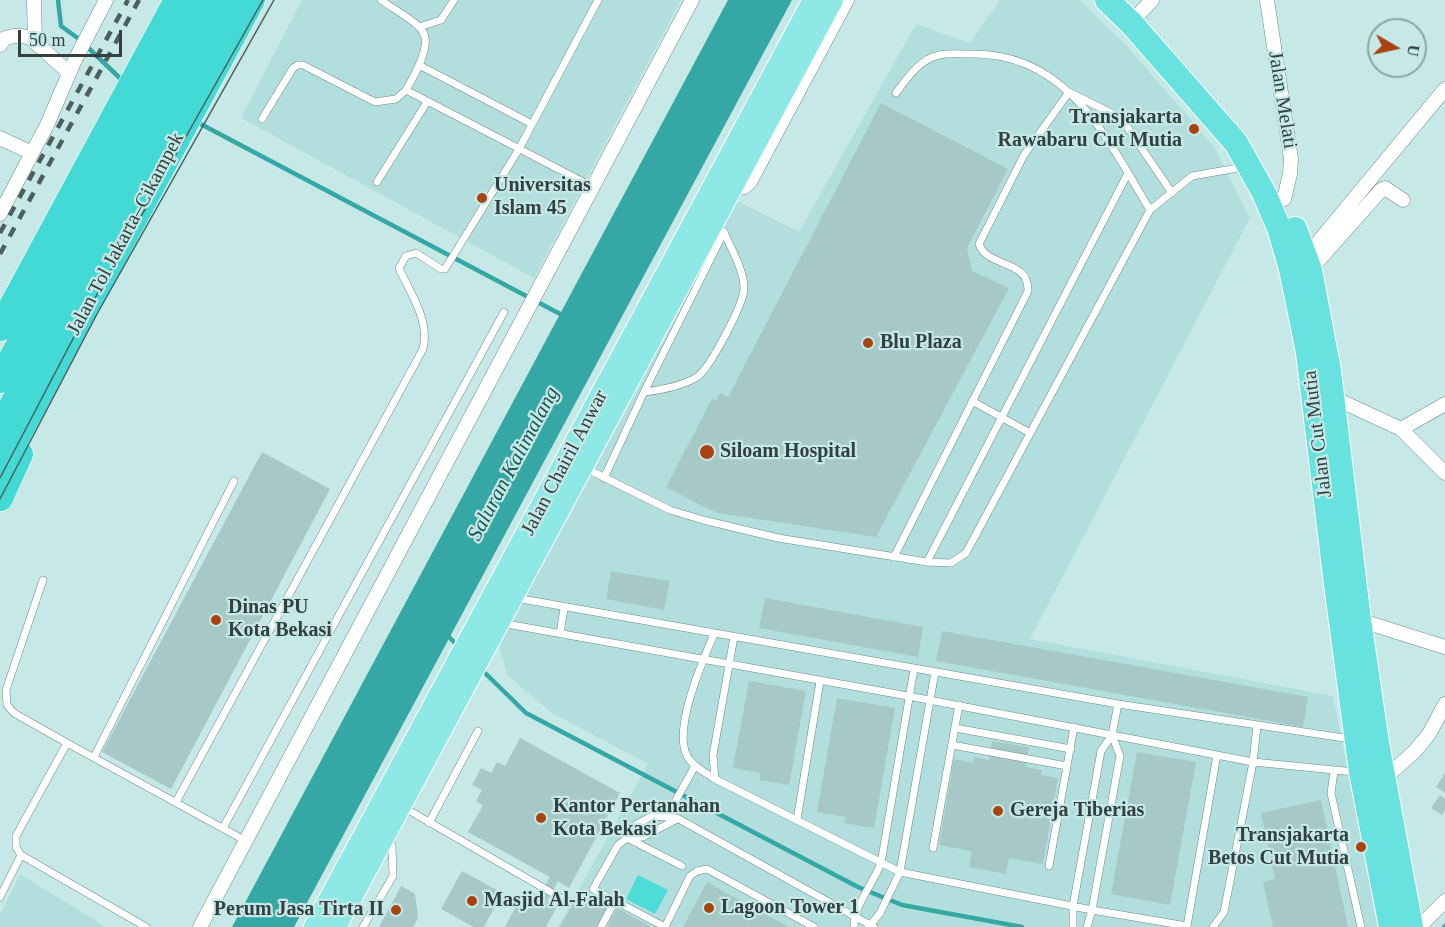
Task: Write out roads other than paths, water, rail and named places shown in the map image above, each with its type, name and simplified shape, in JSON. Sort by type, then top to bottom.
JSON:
[{"type":"highway","points":[[0,328],[177,0]]},
{"type":"highway","points":[[0,380],[205,0]]},
{"type":"highway","points":[[0,428],[230,0]]},
{"type":"highway","name":"Jalan Tol Jakarta–Cikampek","points":[[0,468],[252,0]]},
{"type":"highway","name":"Jalan Cut Mutia","points":[[1107,0],[1138,9],[1220,99],[1262,156],[1284,199],[1307,264],[1329,370],[1359,620],[1367,742]]},
{"type":"highway","name":"Jalan Cut Mutia","points":[[1138,9],[1230,136],[1249,166],[1279,228],[1291,269],[1308,352],[1336,585],[1367,742],[1376,774],[1404,926]]},
{"type":"highway","points":[[0,498],[20,453],[32,410]]},
{"type":"main road","name":"Jalan Chairil Anwar","points":[[315,927],[393,801],[724,184],[814,0]]},
{"type":"main road","name":"Jalan Chairil Anwar","points":[[479,640],[498,623],[575,462],[720,225],[724,184],[832,0]]},
{"type":"main road","name":"Jalan Chairil Anwar","points":[[335,927],[382,840],[393,801]]},
{"type":"street","points":[[34,0],[35,42]]},
{"type":"street","points":[[0,214],[47,125],[71,68],[106,0]]},
{"type":"street","points":[[200,927],[692,0]]},
{"type":"street","points":[[724,184],[744,187],[750,182],[847,0]]},
{"type":"street","name":"Jalan Melati","points":[[1267,0],[1291,159],[1284,199]]},
{"type":"street","points":[[0,45],[5,38],[15,35],[29,37],[71,68]]},
{"type":"street","points":[[1307,264],[1445,89]]},
{"type":"street","points":[[0,138],[32,153]]},
{"type":"street","points":[[1307,264],[1381,190],[1389,189],[1403,200]]},
{"type":"street","points":[[1332,397],[1401,429],[1444,469]]},
{"type":"street","points":[[1401,429],[1445,404]]},
{"type":"street","points":[[1359,620],[1445,647]]},
{"type":"street","points":[[1376,774],[1415,751],[1429,734],[1445,704]]},
{"type":"street","points":[[1404,926],[1425,921],[1445,901]]},
{"type":"lane","points":[[262,119],[293,68],[298,65],[303,65],[375,102],[396,99],[406,90],[419,65],[425,41],[424,33],[381,0]]},
{"type":"lane","points":[[419,27],[441,20],[454,0]]},
{"type":"lane","points":[[176,802],[423,349],[425,324],[399,268],[406,256],[416,253],[441,270],[445,269],[519,149],[598,0]]},
{"type":"lane","points":[[896,93],[908,76],[927,61],[940,55],[981,54],[1008,59],[1039,69],[1056,79],[1099,125],[1150,210]]},
{"type":"lane","points":[[419,65],[532,124]]},
{"type":"lane","points":[[406,90],[593,187]]},
{"type":"lane","points":[[1069,92],[1121,118],[1172,193]]},
{"type":"lane","points":[[894,557],[1028,291],[1028,280],[1022,273],[989,256],[979,244],[1030,145],[1069,92]]},
{"type":"lane","points":[[377,182],[427,102]]},
{"type":"lane","points":[[575,462],[670,510],[703,520],[778,538],[927,562],[951,563],[966,553],[1150,210],[1192,176],[1249,166]]},
{"type":"lane","points":[[927,562],[1128,173]]},
{"type":"lane","points":[[644,392],[669,388],[702,372],[740,305],[744,289],[741,273],[720,225]]},
{"type":"lane","points":[[604,478],[720,225]]},
{"type":"lane","points":[[223,828],[504,312]]},
{"type":"lane","points":[[972,400],[1030,433]]},
{"type":"lane","points":[[94,757],[234,481]]},
{"type":"lane","points":[[43,580],[9,679],[6,699],[9,709],[246,841]]},
{"type":"lane","points":[[512,597],[1118,704],[1367,742]]},
{"type":"lane","points":[[560,634],[564,608]]},
{"type":"lane","points":[[498,623],[959,705],[1253,762],[1376,774]]},
{"type":"lane","points":[[714,634],[692,691],[686,714],[683,736],[686,753],[695,766],[715,779],[900,872],[1092,910],[1190,926],[1217,755]]},
{"type":"lane","points":[[715,779],[712,755],[734,637]]},
{"type":"lane","points":[[854,927],[854,916],[881,863],[914,669]]},
{"type":"lane","points":[[814,927],[707,870],[697,871],[690,876],[664,927],[593,889],[618,845],[627,838],[635,825],[652,816],[667,816],[677,818],[871,927],[900,872],[935,672]]},
{"type":"lane","points":[[797,820],[820,681]]},
{"type":"lane","points":[[1073,927],[1073,906],[1101,751],[1112,735],[1118,704]]},
{"type":"lane","points":[[933,848],[959,705]]},
{"type":"lane","points":[[1213,927],[1224,912],[1253,762],[1257,726]]},
{"type":"lane","points":[[1049,866],[1074,727]]},
{"type":"lane","points":[[955,728],[1071,749]]},
{"type":"lane","points":[[429,823],[478,731]]},
{"type":"lane","points":[[1087,927],[1120,756],[1112,735]]},
{"type":"lane","points":[[67,743],[16,836],[16,847],[21,855],[146,927]]},
{"type":"lane","points":[[952,745],[1067,766]]},
{"type":"lane","points":[[667,816],[695,766]]},
{"type":"lane","points":[[1334,771],[1331,793],[1361,927]]},
{"type":"lane","points":[[393,801],[561,898]]},
{"type":"lane","points":[[627,838],[643,837],[677,818]]},
{"type":"lane","points":[[627,838],[682,866]]},
{"type":"lane","points":[[363,927],[393,876],[392,844],[382,840]]},
{"type":"lane","points":[[0,897],[21,855]]},
{"type":"lane","points":[[601,927],[615,901]]},
{"type":"water","name":"Saluran Kalimalang","points":[[728,0],[792,0],[294,927],[232,927]]},
{"type":"waterway","points":[[58,0],[61,26],[79,39],[124,82]]},
{"type":"waterway","points":[[195,121],[564,316]]},
{"type":"waterway","points":[[446,634],[459,647]]},
{"type":"waterway","points":[[482,670],[526,713],[858,887],[902,905],[1022,927]]},
{"type":"tram line","points":[[0,478],[86,314],[263,0]]},
{"type":"tram line","points":[[0,499],[97,314],[274,0]]},
{"type":"railway","points":[[0,233],[128,0]]},
{"type":"railway","points":[[0,254],[139,0]]},
{"type":"place","name":"Transjakarta Rawabaru Cut Mutia","points":[[1194,129]]},
{"type":"place","name":"Universitas Islam 45","points":[[482,198]]},
{"type":"place","name":"Blu Plaza","points":[[868,343]]},
{"type":"place","name":"Siloam Hospital","points":[[707,452]]},
{"type":"place","name":"Dinas PU Kota Bekasi","points":[[216,620]]},
{"type":"place","name":"Gereja Tiberias","points":[[998,811]]},
{"type":"place","name":"Kantor Pertanahan Kota Bekasi","points":[[541,818]]},
{"type":"place","name":"Transjakarta Betos Cut Mutia","points":[[1361,847]]},
{"type":"place","name":"Masjid Al-Falah","points":[[472,901]]},
{"type":"place","name":"Lagoon Tower 1","points":[[709,908]]},
{"type":"place","name":"Perum Jasa Tirta II","points":[[396,910]]}]
